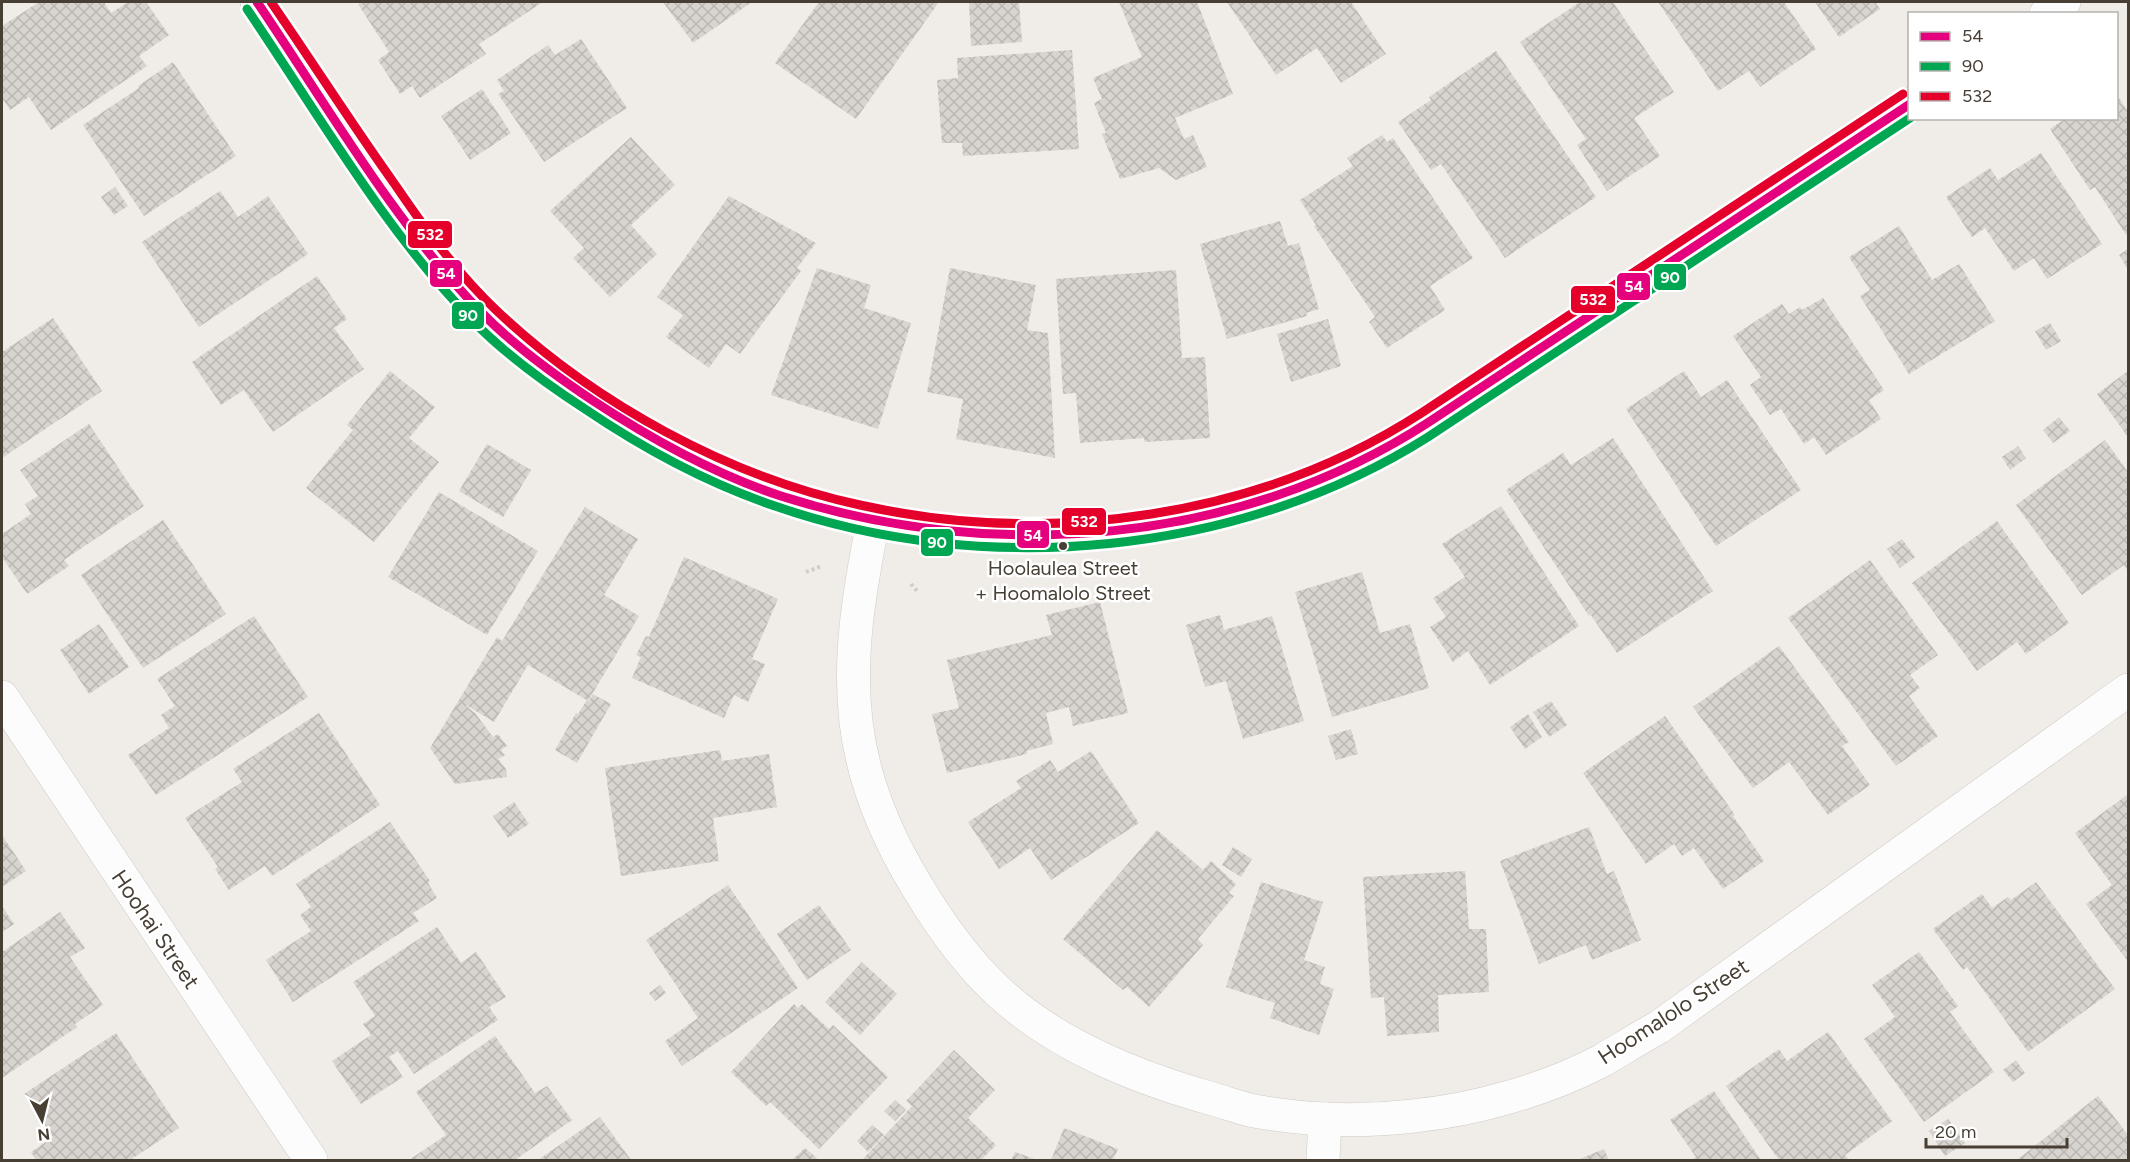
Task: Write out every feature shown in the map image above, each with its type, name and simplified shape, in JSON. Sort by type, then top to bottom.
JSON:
[{"type":"street","points":[[257,2],[393,205],[435,261],[484,314],[538,361],[597,406],[657,442],[700,463],[793,501],[873,522],[958,534],[1046,536],[1121,530],[1181,520],[1285,491],[1342,469],[1392,444],[1452,407],[1908,105]]},
{"type":"street","points":[[2049,12],[2064,2]]},
{"type":"street","name":"Hoomalolo Street","points":[[873,522],[860,585],[853,677],[857,724],[865,765],[879,812],[902,862],[931,909],[965,955],[1000,993],[1030,1017],[1120,1068],[1178,1089],[1253,1111],[1325,1119],[1413,1116],[1472,1106],[1536,1089],[1599,1062],[1659,1027],[2128,690]]},
{"type":"street","name":"Hoohai Street","points":[[2,697],[311,1161]]},
{"type":"street","points":[[1323,1161],[1325,1119]]},
{"type":"path","points":[[806,572],[822,566]]},
{"type":"path","points":[[910,584],[919,593]]},
{"type":"building","points":[[39,2],[104,2],[111,13],[128,2],[146,2],[169,35],[139,56],[147,66],[51,130],[29,97],[10,110],[2,98],[2,26]]},
{"type":"building","points":[[362,2],[543,2],[479,44],[486,54],[420,98],[412,86],[400,94],[378,60],[389,52],[358,4]]},
{"type":"building","points":[[663,2],[752,2],[693,43]]},
{"type":"building","points":[[819,2],[939,2],[856,119],[775,63]]},
{"type":"building","points":[[969,2],[1019,2],[1022,42],[971,46]]},
{"type":"building","points":[[1119,2],[1197,2],[1233,94],[1175,118],[1184,139],[1193,135],[1207,167],[1176,180],[1159,168],[1120,179],[1102,134],[1106,133],[1094,103],[1102,99],[1093,78],[1142,57]]},
{"type":"building","points":[[1227,2],[1351,2],[1386,54],[1341,83],[1317,48],[1276,75]]},
{"type":"building","points":[[1580,2],[1613,2],[1674,92],[1634,118],[1660,156],[1607,191],[1577,145],[1586,139],[1520,42]]},
{"type":"building","points":[[1658,2],[1784,2],[1816,49],[1760,87],[1749,71],[1718,91]]},
{"type":"building","points":[[1815,2],[1875,2],[1880,9],[1839,37]]},
{"type":"building","points":[[581,39],[627,108],[544,162],[498,94],[504,91],[497,80],[548,45],[555,55]]},
{"type":"building","points":[[1072,50],[1079,149],[963,156],[962,143],[942,143],[937,80],[958,78],[957,58]]},
{"type":"building","points":[[1496,51],[1596,197],[1505,258],[1441,164],[1431,170],[1398,122],[1431,100],[1429,97]]},
{"type":"building","points":[[173,62],[236,156],[144,216],[83,125],[139,88],[138,86]]},
{"type":"building","points":[[482,89],[511,133],[470,160],[441,116]]},
{"type":"building","points":[[2118,96],[2128,112],[2128,233],[2126,235],[2095,187],[2090,190],[2050,129],[2063,120],[2118,120]]},
{"type":"building","points":[[1382,135],[1387,142],[1393,138],[1473,258],[1430,286],[1445,310],[1387,348],[1369,322],[1375,317],[1314,226],[1316,225],[1300,200],[1353,166],[1347,158]]},
{"type":"building","points":[[631,137],[675,185],[631,225],[657,254],[610,297],[573,258],[584,248],[550,211]]},
{"type":"building","points":[[2041,153],[2102,244],[2047,279],[2034,258],[2014,271],[1985,228],[1972,237],[1946,197],[1990,168],[1998,180]]},
{"type":"building","points":[[115,187],[128,206],[114,215],[101,197]]},
{"type":"building","points":[[220,191],[238,217],[268,196],[308,254],[199,327],[142,242]]},
{"type":"building","points":[[729,196],[816,243],[797,268],[801,271],[740,354],[726,344],[709,368],[666,337],[683,315],[657,297]]},
{"type":"building","points":[[1280,221],[1288,246],[1299,243],[1319,309],[1306,313],[1307,316],[1227,339],[1200,244]]},
{"type":"building","points":[[1899,226],[1932,280],[1959,264],[1995,321],[1909,374],[1860,296],[1870,290],[1849,257]]},
{"type":"building","points":[[2128,249],[2128,269],[2119,255]]},
{"type":"building","points":[[817,268],[871,285],[864,308],[911,323],[878,429],[771,395]]},
{"type":"building","points":[[950,268],[1036,285],[1027,330],[1048,333],[1055,458],[956,439],[963,399],[927,392]]},
{"type":"building","points":[[1176,270],[1182,358],[1205,357],[1210,438],[1145,442],[1144,438],[1080,443],[1076,393],[1063,394],[1056,279]]},
{"type":"building","points":[[317,276],[347,319],[334,328],[364,369],[273,432],[244,390],[221,405],[192,362]]},
{"type":"building","points":[[1823,298],[1884,390],[1869,400],[1881,419],[1826,455],[1814,437],[1804,444],[1781,409],[1770,415],[1750,385],[1761,377],[1733,336],[1782,304],[1789,314],[1800,307],[1802,310]]},
{"type":"building","points":[[53,318],[102,391],[2,458],[2,352]]},
{"type":"building","points":[[1328,319],[1341,366],[1291,382],[1277,334]]},
{"type":"building","points":[[2050,323],[2061,341],[2046,350],[2035,331]]},
{"type":"building","points":[[390,371],[435,407],[409,438],[439,462],[374,542],[306,488],[353,430],[347,425]]},
{"type":"building","points":[[1684,371],[1701,397],[1727,380],[1801,490],[1716,546],[1626,409]]},
{"type":"building","points":[[2128,371],[2128,437],[2097,394]]},
{"type":"building","points":[[2059,417],[2070,431],[2053,443],[2043,430]]},
{"type":"building","points":[[89,424],[144,506],[64,560],[69,566],[27,594],[2,557],[2,534],[31,514],[25,504],[38,496],[20,470]]},
{"type":"building","points":[[1613,438],[1713,591],[1617,653],[1590,614],[1589,616],[1506,490],[1563,453],[1571,465]]},
{"type":"building","points":[[2105,440],[2128,472],[2128,571],[2124,565],[2082,595],[2016,505]]},
{"type":"building","points":[[487,444],[531,470],[503,517],[459,491]]},
{"type":"building","points":[[2018,446],[2026,458],[2010,470],[2002,457]]},
{"type":"building","points":[[439,492],[538,551],[487,635],[388,577]]},
{"type":"building","points":[[1501,506],[1579,626],[1490,685],[1468,651],[1453,662],[1430,627],[1446,617],[1433,598],[1465,577],[1442,544]]},
{"type":"building","points":[[585,507],[638,539],[604,595],[639,616],[588,701],[528,665],[494,722],[466,705],[493,737],[498,734],[507,746],[501,750],[505,755],[498,759],[506,769],[507,777],[455,784],[430,748],[497,637],[502,641]]},
{"type":"building","points":[[163,520],[226,614],[143,668],[81,575]]},
{"type":"building","points":[[1997,521],[2069,623],[2026,654],[2017,642],[1977,671],[1912,583]]},
{"type":"building","points":[[1902,539],[1915,557],[1900,568],[1887,549]]},
{"type":"building","points":[[684,557],[778,599],[752,659],[765,664],[748,702],[734,695],[724,718],[632,678],[641,657],[636,655],[646,636],[649,637]]},
{"type":"building","points":[[1870,560],[1938,655],[1910,675],[1920,688],[1909,696],[1938,736],[1896,766],[1788,618]]},
{"type":"building","points":[[1362,572],[1380,633],[1410,624],[1429,688],[1332,717],[1295,592]]},
{"type":"building","points":[[1100,602],[1128,713],[1073,726],[1069,707],[1046,713],[1053,744],[1026,751],[1027,754],[947,773],[932,714],[959,708],[947,660],[1052,635],[1046,615]]},
{"type":"building","points":[[1220,615],[1224,630],[1272,616],[1304,721],[1243,739],[1226,681],[1205,687],[1186,625]]},
{"type":"building","points":[[254,616],[308,697],[156,795],[128,755],[169,728],[161,715],[175,706],[157,679]]},
{"type":"building","points":[[99,624],[129,667],[89,694],[60,650]]},
{"type":"building","points":[[1779,646],[1849,742],[1842,746],[1870,785],[1828,815],[1789,762],[1753,788],[1693,707]]},
{"type":"building","points":[[593,694],[611,704],[577,763],[555,750],[576,713],[578,714]]},
{"type":"building","points":[[1551,701],[1567,725],[1549,737],[1533,712]]},
{"type":"building","points":[[319,713],[380,805],[272,876],[265,866],[229,890],[215,869],[218,867],[185,818],[242,782],[233,769]]},
{"type":"building","points":[[1528,714],[1542,737],[1525,749],[1510,727]]},
{"type":"building","points":[[1665,716],[1735,815],[1733,816],[1764,861],[1723,889],[1694,848],[1682,856],[1674,844],[1646,864],[1583,773]]},
{"type":"building","points":[[1351,729],[1358,754],[1336,760],[1328,736]]},
{"type":"building","points":[[720,750],[722,761],[769,754],[777,807],[713,818],[719,861],[621,876],[605,768]]},
{"type":"building","points":[[1091,751],[1139,823],[1051,880],[1030,848],[999,869],[968,822],[1021,788],[1016,781],[1050,760],[1058,772]]},
{"type":"building","points":[[2127,795],[2128,962],[2086,904],[2112,885],[2075,833]]},
{"type":"building","points":[[514,802],[529,824],[508,838],[493,816]]},
{"type":"building","points":[[390,822],[430,881],[428,883],[437,898],[413,913],[419,921],[293,1002],[266,960],[311,931],[300,915],[311,907],[296,884]]},
{"type":"building","points":[[1589,827],[1607,874],[1614,871],[1641,940],[1592,960],[1586,945],[1539,964],[1500,861]]},
{"type":"building","points":[[1157,830],[1203,870],[1211,861],[1236,884],[1229,893],[1234,896],[1198,939],[1203,945],[1149,1007],[1127,987],[1123,990],[1063,939]]},
{"type":"building","points":[[2,835],[26,871],[2,887]]},
{"type":"building","points":[[1233,847],[1252,859],[1241,877],[1222,865]]},
{"type":"building","points":[[1465,871],[1469,929],[1486,929],[1489,992],[1438,995],[1439,1032],[1387,1036],[1384,997],[1371,998],[1363,877]]},
{"type":"building","points":[[1261,882],[1323,902],[1304,960],[1325,967],[1320,984],[1334,989],[1319,1035],[1270,1018],[1275,1003],[1226,987]]},
{"type":"building","points":[[2036,882],[2115,989],[2028,1052],[1967,967],[1963,970],[1933,929],[1982,894],[1992,908],[2008,897],[2011,900]]},
{"type":"building","points":[[728,885],[798,988],[682,1066],[665,1041],[698,1018],[646,940]]},
{"type":"building","points":[[819,905],[851,950],[807,980],[777,934]]},
{"type":"building","points":[[2,906],[14,924],[2,932]]},
{"type":"building","points":[[60,912],[85,948],[70,957],[103,1005],[75,1024],[77,1027],[2,1078],[2,952]]},
{"type":"building","points":[[437,927],[461,963],[476,952],[506,997],[489,1007],[498,1020],[414,1074],[398,1051],[389,1057],[403,1077],[361,1104],[332,1061],[371,1035],[363,1024],[375,1016],[353,982]]},
{"type":"building","points":[[1919,952],[1958,1006],[1950,1012],[1994,1072],[1924,1122],[1864,1039],[1895,1017],[1872,985]]},
{"type":"building","points":[[862,962],[897,994],[860,1035],[825,1002]]},
{"type":"building","points":[[660,985],[666,993],[655,1001],[649,993]]},
{"type":"building","points":[[794,1004],[798,1008],[802,1004],[829,1029],[833,1025],[888,1077],[819,1149],[770,1102],[766,1106],[731,1072]]},
{"type":"building","points":[[1828,1032],[1892,1121],[1845,1155],[1849,1160],[1779,1160],[1726,1086],[1779,1049],[1787,1061]]},
{"type":"building","points":[[116,1033],[179,1128],[130,1160],[36,1160],[31,1152],[53,1137],[24,1094]]},
{"type":"building","points":[[495,1036],[535,1093],[547,1086],[572,1120],[515,1160],[409,1160],[446,1135],[416,1092]]},
{"type":"building","points":[[954,1050],[995,1090],[968,1118],[996,1145],[981,1160],[862,1160],[912,1106],[906,1101]]},
{"type":"building","points":[[2016,1060],[2025,1073],[2013,1082],[2003,1070]]},
{"type":"building","points":[[1714,1091],[1761,1160],[1692,1160],[1696,1157],[1670,1120]]},
{"type":"building","points":[[2098,1096],[2128,1135],[2128,1160],[2018,1159]]},
{"type":"building","points":[[895,1100],[906,1110],[895,1121],[884,1111]]},
{"type":"building","points":[[600,1117],[631,1160],[538,1160]]},
{"type":"building","points":[[1948,1119],[1965,1143],[1945,1156],[1929,1131]]},
{"type":"building","points":[[872,1125],[884,1135],[868,1152],[857,1141]]},
{"type":"building","points":[[1064,1128],[1118,1149],[1113,1160],[1051,1160]]},
{"type":"building","points":[[805,1148],[817,1158],[815,1160],[793,1159]]},
{"type":"building","points":[[1604,1149],[1609,1160],[1577,1160]]},
{"type":"building","points":[[1015,1152],[1037,1160],[1011,1160]]},
{"type":"transit line","name":"54","points":[[257,2],[363,162],[419,241],[481,312],[534,359],[577,390],[637,428],[707,466],[756,487],[781,496],[862,517],[946,530],[1030,535],[1114,531],[1197,517],[1278,495],[1356,463],[1429,422],[1908,105]]},
{"type":"transit line","name":"532","points":[[271,2],[419,219],[456,267],[496,310],[534,344],[576,376],[666,432],[713,456],[762,476],[860,505],[932,517],[1005,523],[1078,522],[1151,514],[1223,499],[1293,477],[1360,448],[1423,412],[1903,94]]},
{"type":"transit line","name":"90","points":[[247,9],[354,170],[411,249],[473,321],[526,368],[630,438],[725,487],[775,506],[855,529],[939,543],[1024,548],[1109,544],[1194,530],[1276,508],[1355,477],[1428,437],[1908,119]]},
{"type":"place","name":"Hoolaulea Street + Hoomalolo Street","points":[[1063,546]]}]
